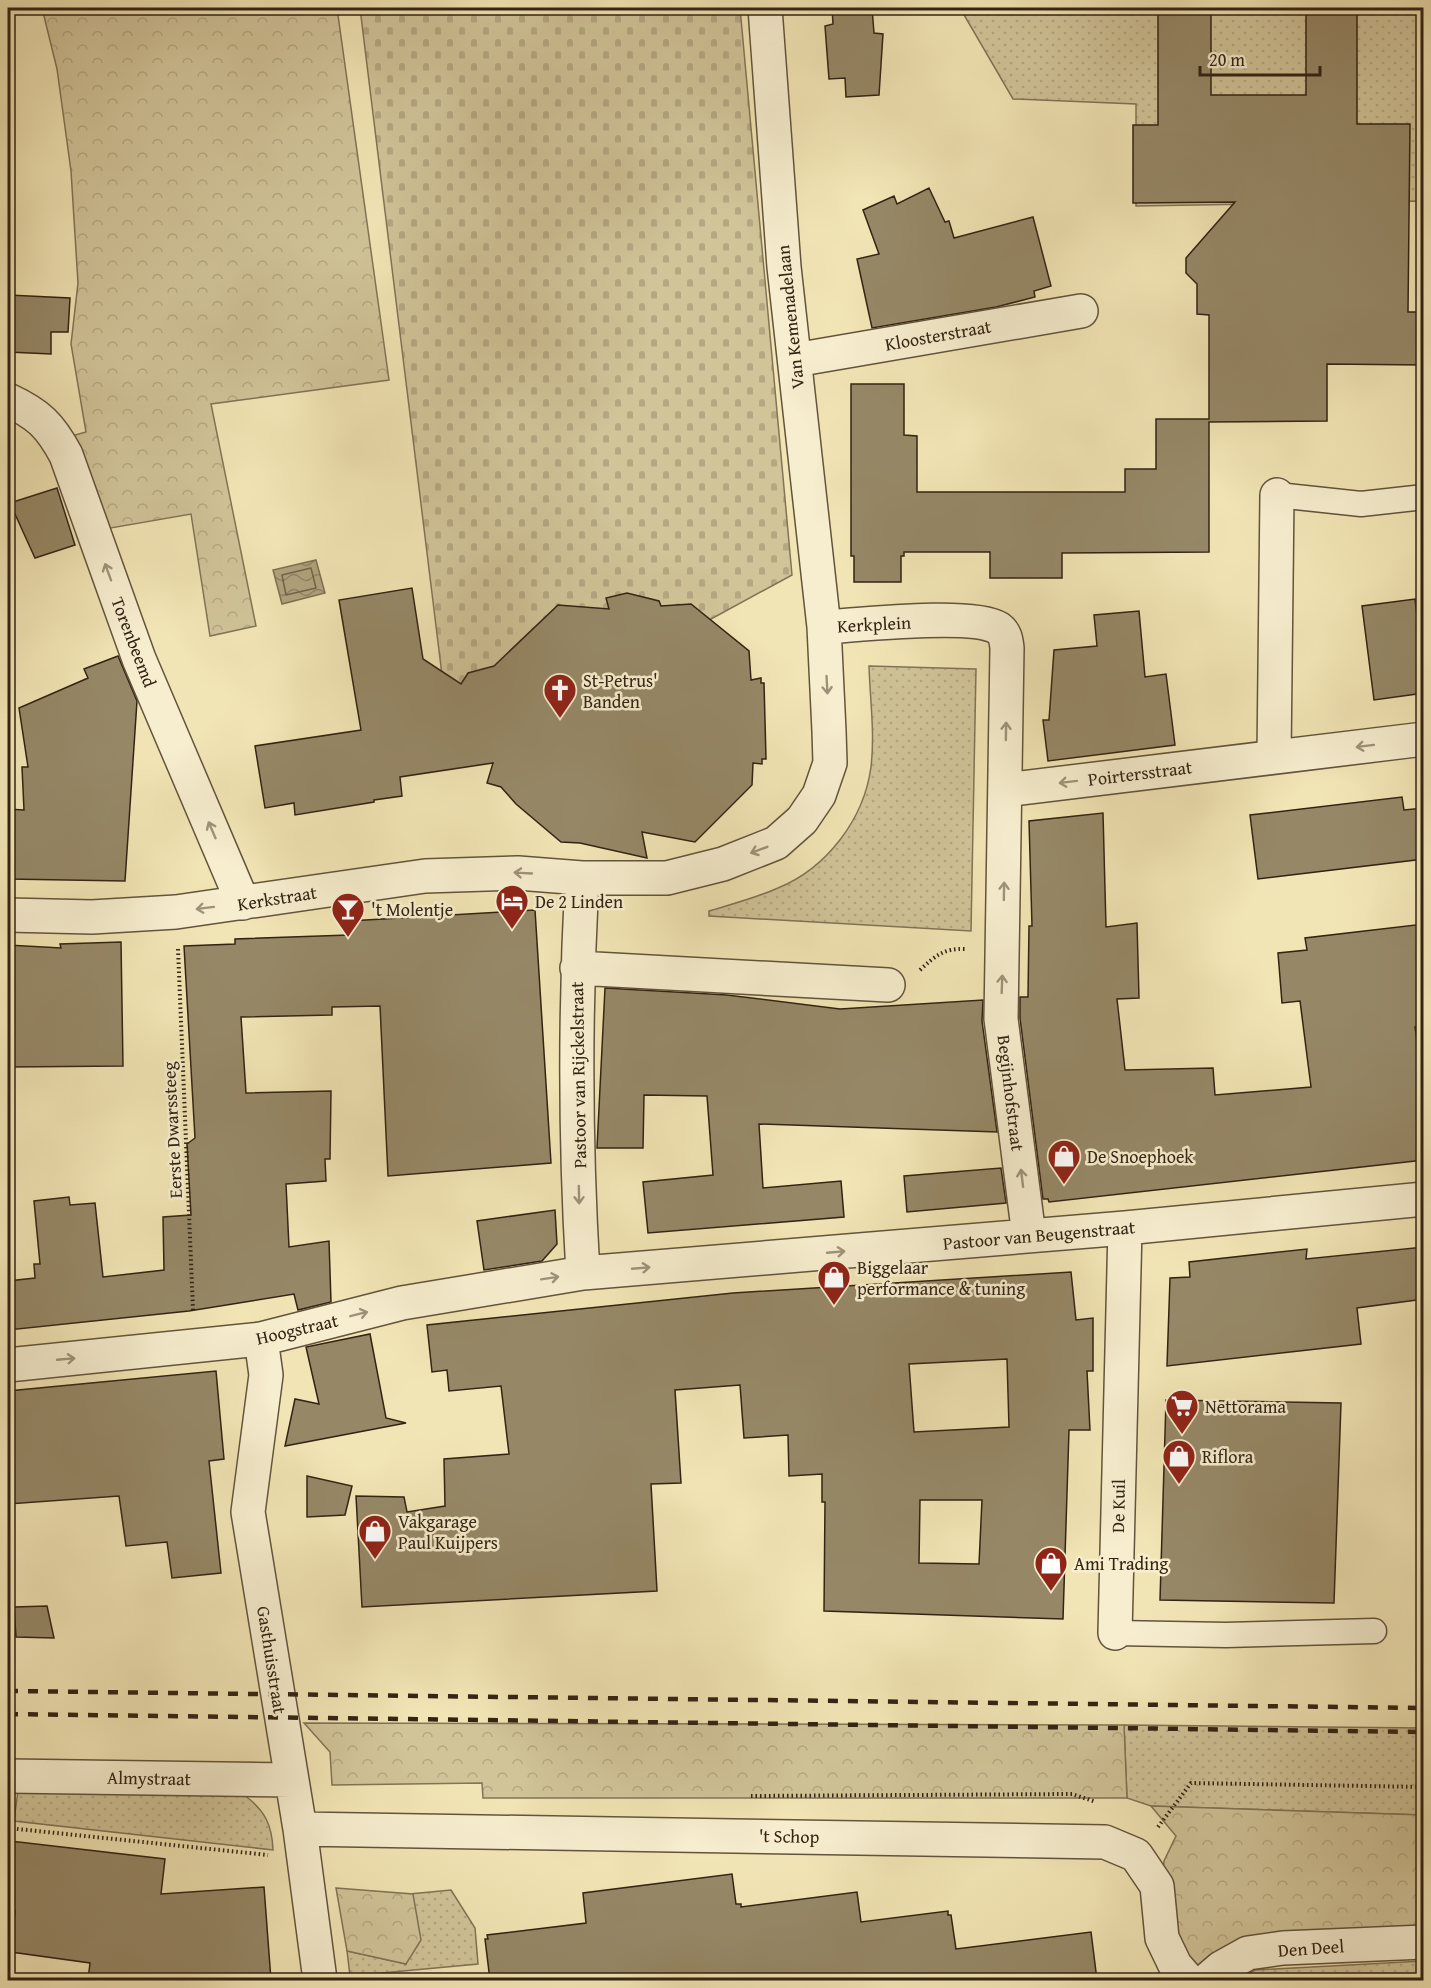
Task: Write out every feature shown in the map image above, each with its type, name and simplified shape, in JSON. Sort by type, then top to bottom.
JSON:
[{"type":"street","name":"Van Kemenadelaan","points":[[765,8],[784,267],[824,627]]},
{"type":"street","name":"Kloosterstraat","points":[[795,360],[1081,311]]},
{"type":"street","name":"Torenbeemd","points":[[8,400],[33,411],[54,431],[66,455],[139,659],[243,903]]},
{"type":"street","points":[[1274,757],[1277,495]]},
{"type":"street","name":"Kerkplein","points":[[582,878],[668,878],[723,864],[776,843],[802,820],[819,795],[830,763],[824,627],[963,621],[996,627],[1005,635],[1007,648],[1003,950]]},
{"type":"street","name":"Poirtersstraat","points":[[1005,790],[1424,739]]},
{"type":"street","name":"Kerkstraat","points":[[8,915],[92,917],[176,912],[425,876],[519,873],[582,878]]},
{"type":"street","name":"Pastoor van Rijckelstraat","points":[[582,878],[577,968],[579,1215],[583,1273]]},
{"type":"street","name":"Begijnhofstraat","points":[[1003,950],[1001,1019],[1029,1236]]},
{"type":"street","points":[[577,968],[888,985]]},
{"type":"street","name":"Pastoor van Beugenstraat","points":[[583,1273],[1125,1228],[1424,1199]]},
{"type":"street","name":"De Kuil","points":[[1115,1633],[1125,1228]]},
{"type":"street","name":"Hoogstraat","points":[[8,1365],[261,1339],[402,1303],[583,1273]]},
{"type":"street","name":"Gasthuisstraat","points":[[261,1339],[266,1375],[248,1512],[302,1844],[320,1980]]},
{"type":"street","name":"Almystraat","points":[[8,1776],[291,1780]]},
{"type":"street","name":"'t Schop","points":[[302,1844],[1105,1842],[1136,1855],[1157,1886],[1162,1938],[1175,1965],[1188,1980]]},
{"type":"street","name":"Den Deel","points":[[1207,1980],[1221,1968],[1248,1953],[1283,1948],[1424,1942]]},
{"type":"lane","points":[[1277,495],[1361,504],[1424,497]]},
{"type":"lane","name":"De Kuil","points":[[1115,1633],[1226,1635],[1374,1631]]},
{"type":"path","name":"Eerste Dwarssteeg","points":[[176,912],[195,1347]]},
{"type":"path","points":[[888,985],[907,981],[937,954],[951,948],[1003,950]]},
{"type":"path","points":[[1152,1835],[1191,1783],[1424,1787]]},
{"type":"path","points":[[8,1828],[302,1844]]},
{"type":"green space","points":[[42,8],[337,8],[389,380],[211,404],[256,626],[210,636],[191,514],[105,529],[68,437],[86,432],[71,344],[78,283],[71,171],[57,69]]},
{"type":"green space","points":[[360,8],[740,8],[792,575],[700,625],[560,690],[444,691]]},
{"type":"green space","points":[[960,8],[1423,8],[1423,201],[1136,206],[1136,104],[1013,99]]},
{"type":"green space","points":[[869,666],[976,669],[971,931],[709,916],[709,911],[761,895],[796,879],[827,855],[851,823],[867,786],[871,767]]},
{"type":"green space","points":[[304,1723],[1124,1725],[1127,1798],[483,1798],[482,1783],[332,1785],[330,1752]]},
{"type":"green space","points":[[1124,1725],[1423,1728],[1423,1815],[1151,1806],[1127,1798]]},
{"type":"green space","points":[[18,1791],[244,1795],[257,1806],[266,1819],[273,1850],[14,1821]]},
{"type":"green space","points":[[1151,1806],[1423,1815],[1423,1933],[1197,1968],[1156,1946],[1164,1861],[1176,1836]]},
{"type":"green space","points":[[336,1888],[413,1894],[421,1940],[406,1964],[347,1951]]},
{"type":"green space","points":[[451,1890],[475,1928],[478,1964],[350,1976],[347,1951],[406,1964],[413,1894],[409,1894]]},
{"type":"green space","points":[[1423,1961],[1423,1980],[1238,1980],[1255,1970]]},
{"type":"water","points":[[316,560],[325,593],[282,604],[273,570]]},
{"type":"building","points":[[832,8],[872,8],[874,33],[883,34],[879,95],[846,97],[845,78],[829,79],[825,26],[833,24]]},
{"type":"building","points":[[1158,8],[1211,8],[1211,95],[1306,95],[1306,8],[1357,8],[1357,124],[1410,124],[1408,312],[1424,312],[1424,365],[1327,364],[1327,421],[1209,422],[1209,552],[1062,553],[1062,578],[990,578],[990,552],[904,552],[904,556],[901,556],[901,582],[854,582],[854,556],[851,556],[851,384],[904,384],[904,435],[917,436],[917,492],[1125,492],[1125,469],[1156,469],[1156,419],[1209,419],[1209,315],[1197,314],[1197,284],[1186,273],[1186,258],[1235,202],[1133,203],[1133,125],[1158,125]]},
{"type":"building","points":[[929,188],[945,222],[949,221],[954,238],[1033,217],[1051,286],[1034,291],[1035,297],[996,307],[872,328],[857,259],[879,254],[863,210],[894,196],[897,204]]},
{"type":"building","points":[[8,295],[70,298],[68,332],[51,332],[51,354],[8,352]]},
{"type":"building","points":[[57,488],[75,545],[35,558],[10,503]]},
{"type":"building","name":"St-Petrus' Banden","points":[[412,588],[423,659],[461,684],[468,673],[494,666],[558,605],[609,609],[606,598],[627,593],[659,601],[661,606],[691,604],[749,651],[751,680],[761,678],[761,683],[764,683],[766,759],[762,759],[762,764],[753,763],[752,785],[695,842],[642,832],[647,858],[580,843],[561,842],[516,804],[501,787],[487,783],[493,763],[400,777],[402,796],[374,800],[374,802],[295,815],[294,803],[265,808],[255,746],[361,730],[339,600]]},
{"type":"building","points":[[1415,599],[1417,616],[1424,615],[1424,693],[1374,700],[1362,606]]},
{"type":"building","points":[[1139,611],[1145,677],[1166,674],[1175,745],[1048,761],[1043,720],[1049,720],[1054,650],[1097,646],[1094,615]]},
{"type":"building","points":[[118,656],[137,701],[125,881],[8,879],[8,809],[24,810],[22,767],[28,767],[19,708],[88,678],[84,669]]},
{"type":"building","points":[[1402,797],[1404,810],[1424,808],[1424,859],[1258,879],[1250,815]]},
{"type":"building","points":[[1103,813],[1106,927],[1137,923],[1139,998],[1117,999],[1125,1070],[1213,1068],[1215,1095],[1311,1087],[1300,1001],[1282,1003],[1278,953],[1307,950],[1305,938],[1424,924],[1424,1026],[1415,1027],[1424,1091],[1424,1160],[1049,1202],[1048,1199],[1043,1199],[1020,1018],[1020,997],[1028,997],[1029,926],[1032,926],[1029,821]]},
{"type":"building","points":[[535,910],[551,1163],[388,1176],[380,1006],[332,1007],[332,1015],[241,1017],[246,1093],[331,1091],[330,1159],[325,1159],[326,1181],[286,1184],[289,1247],[329,1241],[331,1302],[298,1310],[294,1294],[189,1311],[8,1330],[8,1281],[35,1278],[34,1264],[40,1264],[34,1201],[69,1197],[70,1205],[95,1203],[103,1277],[164,1270],[163,1217],[191,1215],[187,1144],[195,1138],[184,946],[235,944],[235,939],[349,935],[349,921]]},
{"type":"building","points":[[121,942],[123,1066],[8,1067],[8,945],[61,948],[60,944]]},
{"type":"building","points":[[605,988],[727,995],[840,1009],[983,1000],[982,1021],[997,1132],[759,1124],[763,1188],[841,1181],[844,1217],[648,1233],[643,1182],[713,1175],[707,1096],[644,1095],[643,1148],[597,1148]]},
{"type":"building","points":[[1001,1168],[1006,1203],[907,1212],[904,1176]]},
{"type":"building","points":[[555,1210],[557,1244],[542,1261],[484,1270],[477,1221]]},
{"type":"building","points":[[1424,1247],[1424,1299],[1357,1308],[1361,1344],[1167,1366],[1170,1278],[1190,1277],[1189,1262],[1307,1249],[1306,1259]]},
{"type":"building","points":[[1071,1272],[1076,1320],[1093,1318],[1093,1371],[1087,1371],[1090,1430],[1069,1430],[1063,1619],[824,1611],[825,1502],[822,1502],[822,1474],[789,1476],[788,1435],[744,1438],[740,1385],[675,1390],[681,1483],[651,1484],[657,1591],[362,1607],[356,1496],[404,1497],[407,1512],[445,1506],[444,1459],[509,1454],[501,1386],[449,1391],[447,1370],[432,1372],[427,1325],[733,1293]],"holes":[[[1007,1359],[1009,1427],[914,1432],[909,1364]],[[920,1500],[982,1500],[979,1564],[919,1563]]]},
{"type":"building","points":[[370,1334],[386,1418],[406,1423],[285,1446],[295,1399],[319,1404],[306,1347]]},
{"type":"building","points":[[216,1371],[224,1459],[209,1461],[221,1573],[172,1578],[167,1542],[126,1546],[119,1496],[8,1504],[8,1391]]},
{"type":"building","points":[[1166,1400],[1341,1403],[1334,1603],[1160,1600]]},
{"type":"building","points":[[307,1476],[352,1486],[345,1515],[307,1517]]},
{"type":"building","points":[[47,1606],[54,1638],[16,1637],[14,1607]]},
{"type":"building","points":[[10,1841],[165,1859],[161,1894],[264,1887],[271,1980],[88,1980],[90,1963],[11,1952],[15,1911],[8,1911]]},
{"type":"building","points":[[732,1874],[736,1904],[741,1904],[741,1907],[857,1892],[861,1922],[948,1911],[948,1915],[951,1915],[956,1949],[1091,1932],[1097,1980],[490,1980],[485,1939],[488,1939],[487,1935],[586,1923],[583,1893]]},
{"type":"railway","points":[[8,1691],[1424,1708]]},
{"type":"railway","points":[[8,1714],[1424,1732]]},
{"type":"place","name":"St-Petrus' Banden","points":[[560,719]]},
{"type":"place","name":"De 2 Linden","points":[[512,930]]},
{"type":"place","name":"'t Molentje","points":[[348,938]]},
{"type":"place","name":"De Snoephoek","points":[[1064,1185]]},
{"type":"place","name":"Biggelaar performance & tuning","points":[[834,1306]]},
{"type":"place","name":"Nettorama","points":[[1182,1435]]},
{"type":"place","name":"Riflora","points":[[1179,1485]]},
{"type":"place","name":"Vakgarage Paul Kuijpers","points":[[375,1560]]},
{"type":"place","name":"Ami Trading","points":[[1051,1592]]}]
